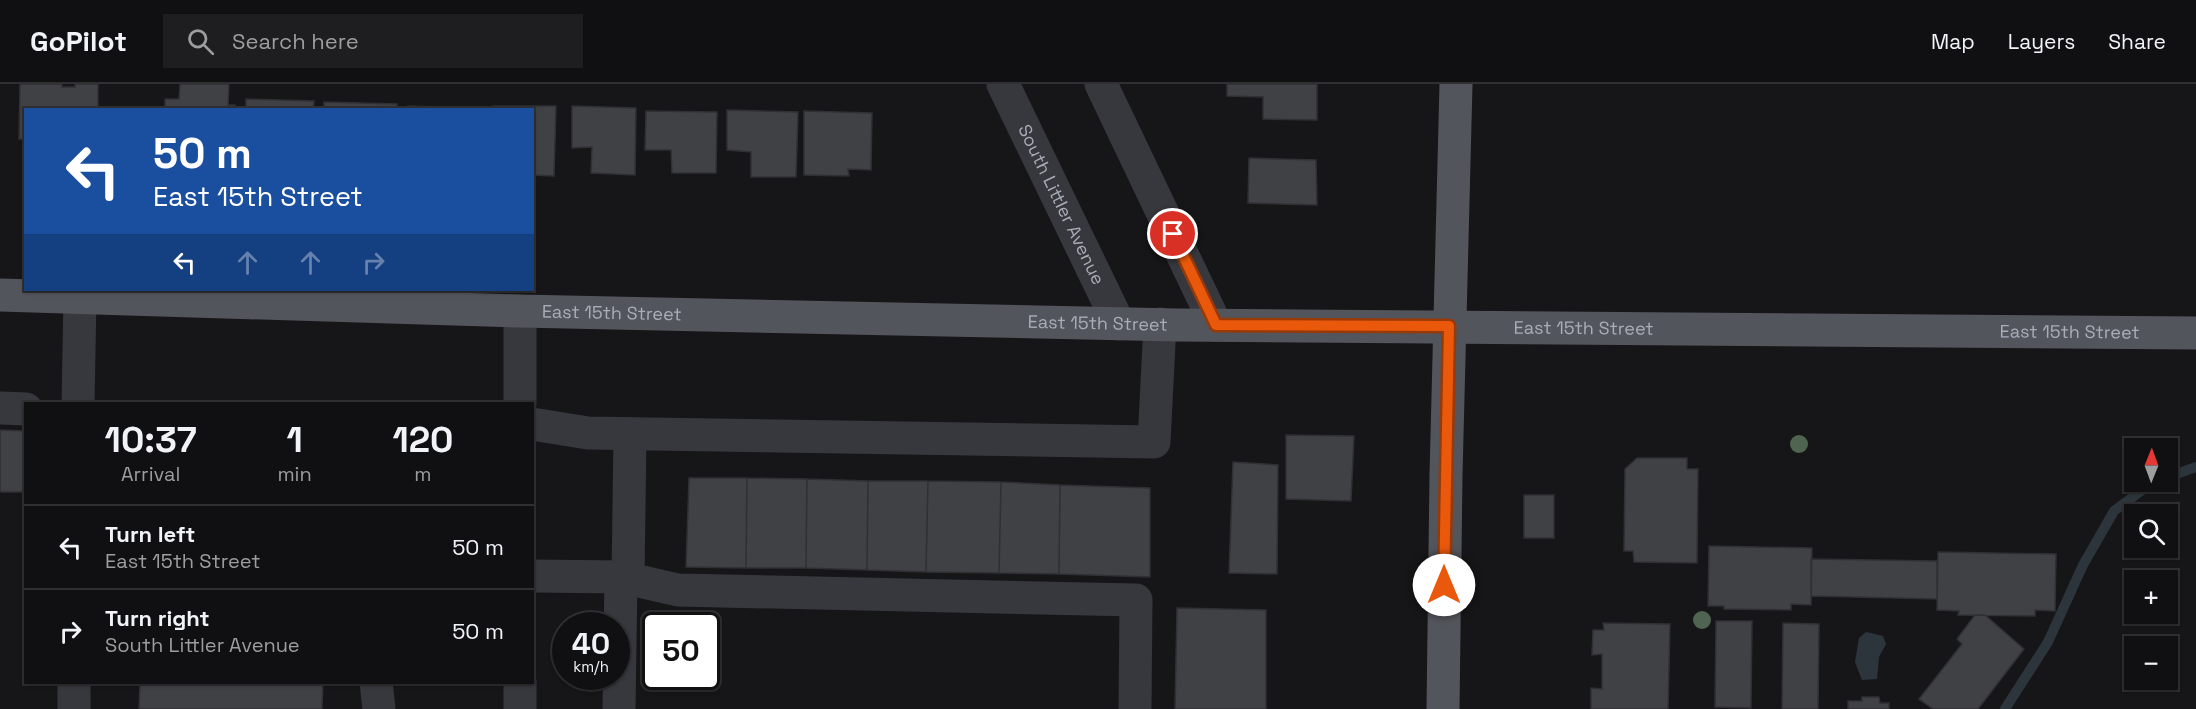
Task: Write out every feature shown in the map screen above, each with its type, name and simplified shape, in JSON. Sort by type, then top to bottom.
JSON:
[{"type":"main road","points":[[1443,709],[1449,326],[1456,84]]},
{"type":"main road","name":"East 15th Street","points":[[0,295],[520,311],[1119,324],[2196,333]]},
{"type":"street","name":"South Littler Avenue","points":[[1003,84],[1119,324]]},
{"type":"street","points":[[1101,84],[1216,325]]},
{"type":"street","points":[[78,402],[80,297]]},
{"type":"street","points":[[520,311],[520,402]]},
{"type":"street","points":[[534,424],[588,433],[1154,442],[1160,324]]},
{"type":"street","points":[[0,408],[24,409]]},
{"type":"street","points":[[619,709],[630,434]]},
{"type":"street","points":[[534,576],[624,578],[678,590],[1136,600],[1135,709]]},
{"type":"street","points":[[74,684],[74,709]]},
{"type":"street","points":[[376,684],[379,709]]},
{"type":"street","points":[[520,684],[520,709]]},
{"type":"shaded area","points":[[1866,632],[1883,636],[1886,644],[1879,657],[1877,679],[1862,680],[1855,662],[1859,638]]},
{"type":"building","points":[[20,84],[62,84],[62,87],[75,87],[75,84],[98,84],[98,108],[24,108],[24,139],[19,139]]},
{"type":"building","points":[[180,84],[229,84],[228,105],[235,105],[235,108],[165,108],[165,99],[179,99]]},
{"type":"building","points":[[1227,84],[1317,84],[1317,120],[1263,119],[1263,97],[1227,96]]},
{"type":"building","points":[[246,99],[314,101],[313,108],[246,108]]},
{"type":"building","points":[[324,102],[397,104],[397,108],[324,108]]},
{"type":"building","points":[[408,106],[476,108],[408,108]]},
{"type":"building","points":[[493,106],[556,106],[554,176],[534,175],[534,108],[493,108]]},
{"type":"building","points":[[572,106],[636,108],[635,175],[591,173],[592,147],[572,148]]},
{"type":"building","points":[[727,110],[798,112],[796,177],[751,177],[751,152],[727,150]]},
{"type":"building","points":[[646,111],[717,112],[716,173],[672,173],[671,150],[645,150]]},
{"type":"building","points":[[804,111],[872,113],[871,170],[848,169],[849,176],[804,175]]},
{"type":"building","points":[[1249,158],[1316,160],[1317,205],[1248,203]]},
{"type":"building","points":[[0,430],[24,431],[24,492],[0,492]]},
{"type":"building","points":[[1286,435],[1354,436],[1351,501],[1286,499]]},
{"type":"building","points":[[1637,458],[1687,458],[1687,469],[1698,469],[1697,563],[1634,562],[1633,551],[1624,551],[1625,469]]},
{"type":"building","points":[[1233,462],[1278,465],[1277,574],[1229,573]]},
{"type":"building","points":[[689,478],[747,478],[746,568],[686,567]]},
{"type":"building","points":[[747,478],[807,479],[806,568],[746,568]]},
{"type":"building","points":[[807,479],[868,481],[867,570],[806,568]]},
{"type":"building","points":[[868,481],[928,481],[926,572],[867,570]]},
{"type":"building","points":[[928,481],[1001,482],[999,573],[926,572]]},
{"type":"building","points":[[1001,482],[1060,485],[1059,574],[999,573]]},
{"type":"building","points":[[1060,485],[1150,488],[1150,577],[1059,574]]},
{"type":"building","points":[[1524,495],[1554,495],[1554,538],[1524,538]]},
{"type":"building","points":[[1709,546],[1812,548],[1811,605],[1791,604],[1791,610],[1724,609],[1724,606],[1708,606]]},
{"type":"building","points":[[1938,552],[2056,554],[2055,611],[2035,610],[2035,616],[1958,615],[1959,611],[1937,610]]},
{"type":"building","points":[[1811,559],[1937,561],[1937,599],[1811,596]]},
{"type":"building","points":[[1177,608],[1266,610],[1266,709],[1175,709]]},
{"type":"building","points":[[1975,615],[1985,615],[2024,649],[1978,709],[1933,709],[1919,699],[1962,644],[1957,639]]},
{"type":"building","points":[[1716,621],[1752,621],[1751,708],[1715,707]]},
{"type":"building","points":[[1603,623],[1670,624],[1668,709],[1591,709],[1591,688],[1602,689],[1602,654],[1592,655],[1593,630],[1604,630]]},
{"type":"building","points":[[1783,623],[1819,624],[1818,709],[1782,709]]},
{"type":"building","points":[[140,684],[323,684],[322,709],[139,709]]},
{"type":"building","points":[[1862,697],[1879,697],[1880,703],[1889,703],[1889,709],[1848,709],[1848,701],[1862,701]]},
{"type":"waterway","points":[[2178,473],[2196,467]]},
{"type":"waterway","points":[[2005,709],[2048,642],[2083,565],[2114,511],[2140,492]]},
{"type":"route","points":[[1173,234],[1216,325],[1449,326],[1444,585]]}]
